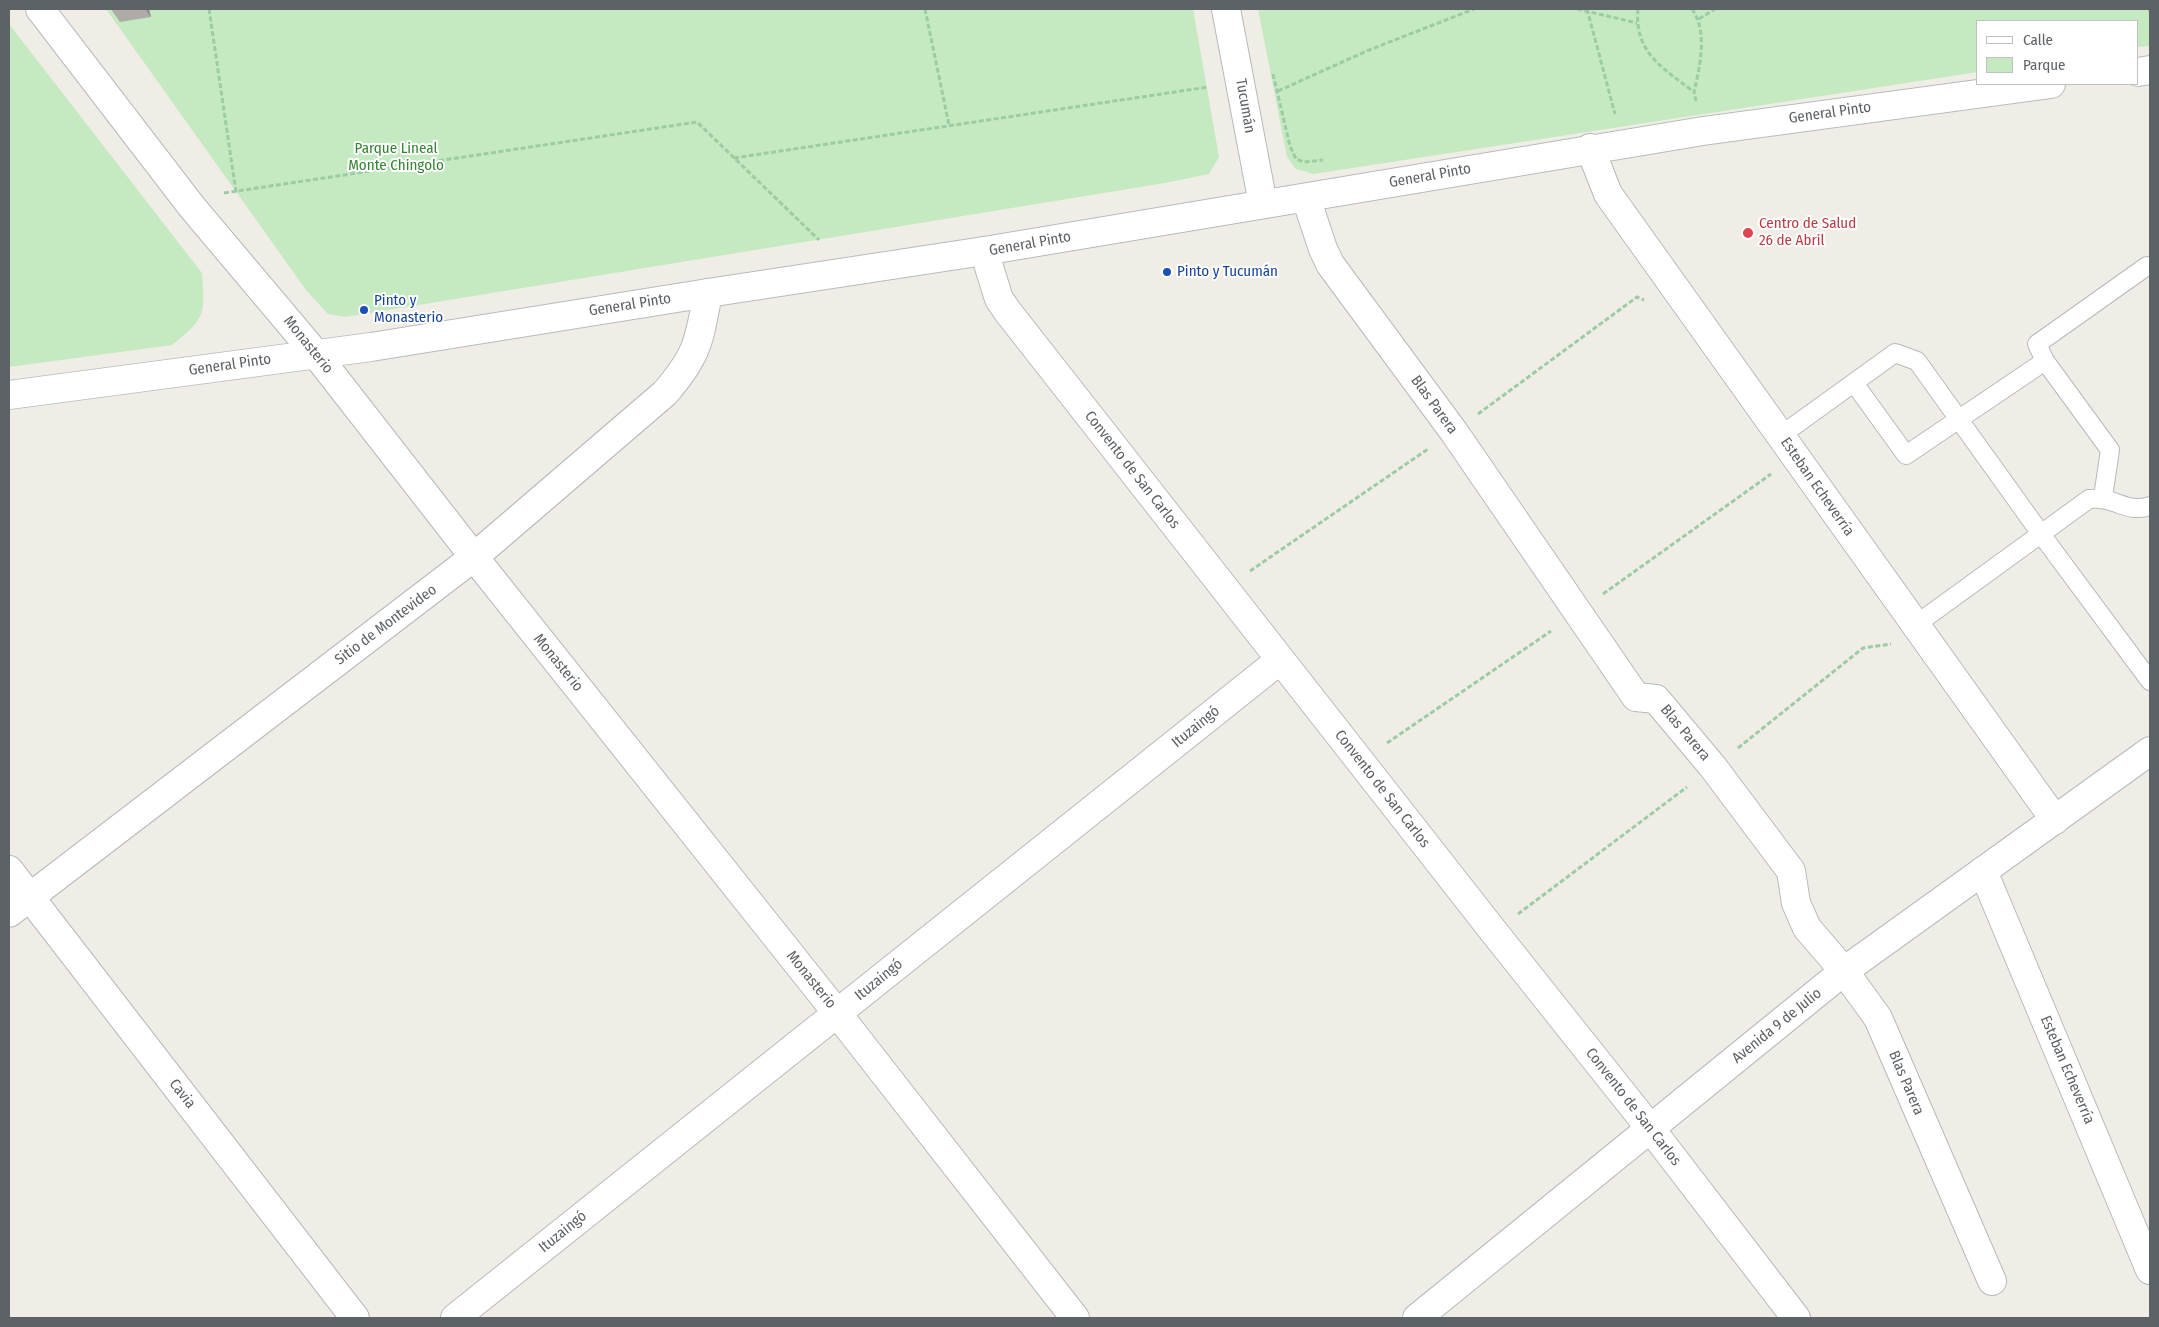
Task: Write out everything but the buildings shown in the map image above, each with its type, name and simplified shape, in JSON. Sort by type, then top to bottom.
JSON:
[{"type":"street","name":"Monasterio","points":[[40,9],[192,207],[315,353],[474,557],[837,1013],[1075,1318]]},
{"type":"street","name":"Tucumán","points":[[1226,9],[1262,204]]},
{"type":"street","name":"General Pinto","points":[[9,395],[371,347],[708,293],[984,252],[1703,130],[2043,85]]},
{"type":"street","name":"Esteban Echeverría","points":[[1590,148],[1608,194],[1914,626],[2055,820]]},
{"type":"street","name":"Blas Parera","points":[[1306,198],[1330,264],[1454,432],[1636,697],[1656,699],[1713,768],[1791,871],[1796,903],[1807,928],[1844,971],[1878,1018],[1992,1281]]},
{"type":"street","name":"Convento de San Carlos","points":[[984,252],[999,299],[1008,312],[1650,1128],[1796,1318]]},
{"type":"street","name":"Sitio de Montevideo","points":[[9,913],[474,557],[666,393],[686,369],[699,343],[708,293]]},
{"type":"street","name":"Ituzaingó","points":[[455,1318],[1280,660]]},
{"type":"street","name":"Avenida 9 de Julio","points":[[1416,1318],[1844,971],[2150,751]]},
{"type":"street","name":"Cavia","points":[[9,870],[355,1318]]},
{"type":"street","name":"Esteban Echeverría","points":[[1983,871],[2150,1270]]},
{"type":"lane","points":[[2103,497],[2110,450],[2045,361],[2037,344],[2147,266]]},
{"type":"lane","points":[[1780,436],[1895,353],[1917,360],[2041,534],[2150,680]]},
{"type":"lane","points":[[1854,383],[1906,455],[2045,361]]},
{"type":"lane","points":[[1914,626],[2089,499],[2103,497],[2137,510],[2150,506]]},
{"type":"path","points":[[209,9],[236,192]]},
{"type":"path","points":[[925,9],[949,125]]},
{"type":"path","points":[[1278,91],[1369,50],[1474,9]]},
{"type":"path","points":[[1577,9],[1637,23]]},
{"type":"path","points":[[1638,9],[1637,23],[1640,38],[1650,56],[1694,92],[1702,35],[1699,18],[1692,9]]},
{"type":"path","points":[[1699,18],[1715,9]]},
{"type":"path","points":[[1587,10],[1616,117],[1606,118]]},
{"type":"path","points":[[1273,73],[1290,146],[1296,159],[1304,162],[1324,160]]},
{"type":"path","points":[[734,158],[1214,86]]},
{"type":"path","points":[[224,194],[697,122],[819,240]]},
{"type":"path","points":[[1224,588],[1454,432],[1637,298],[1646,301]]},
{"type":"green space","name":"Parque Lineal Monte Chingolo","points":[[106,9],[1193,9],[1219,157],[1209,174],[1165,183],[345,317],[328,314],[306,290]]},
{"type":"green space","points":[[1258,9],[2150,9],[2150,46],[2139,47],[2139,20],[1976,20],[1976,72],[1313,174],[1296,169],[1287,157]]},
{"type":"green space","points":[[9,24],[202,273],[203,307],[201,315],[191,328],[172,345],[9,367]]},
{"type":"place","name":"Centro de Salud 26 de Abril","points":[[1748,233]]},
{"type":"place","name":"Pinto y Tucumán","points":[[1167,272]]},
{"type":"place","name":"Pinto y Monasterio","points":[[364,310]]}]
